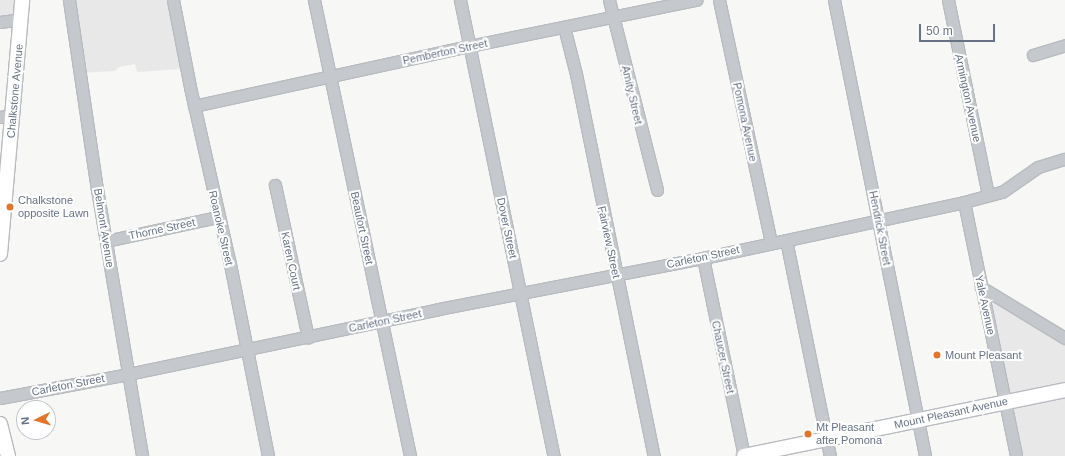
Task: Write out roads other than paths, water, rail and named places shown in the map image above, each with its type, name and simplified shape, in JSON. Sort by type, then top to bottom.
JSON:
[{"type":"main road","name":"Chalkstone Avenue","points":[[0,254],[6,116],[22,0]]},
{"type":"main road","name":"Mount Pleasant Avenue","points":[[744,456],[1065,390]]},
{"type":"main road","points":[[0,424],[8,456]]},
{"type":"street","name":"Belmont Avenue","points":[[69,0],[106,241],[142,456]]},
{"type":"street","name":"Roanoke Street","points":[[173,0],[194,106],[218,217],[230,264],[245,349],[268,456]]},
{"type":"street","name":"Beaufort Street","points":[[314,0],[410,456]]},
{"type":"street","name":"Dover Street","points":[[460,0],[554,456]]},
{"type":"street","name":"Amity Street","points":[[609,0],[641,132],[657,190]]},
{"type":"street","name":"Pemberton Street","points":[[194,106],[469,46],[696,0]]},
{"type":"street","name":"Pomona Avenue","points":[[719,0],[771,243]]},
{"type":"street","name":"Hendrick Street","points":[[834,0],[916,420],[925,456]]},
{"type":"street","name":"Armington Avenue","points":[[948,0],[988,195]]},
{"type":"street","points":[[0,22],[20,19]]},
{"type":"street","name":"Fairview Street","points":[[564,27],[654,456]]},
{"type":"street","points":[[1033,55],[1065,46]]},
{"type":"street","points":[[830,456],[786,240],[964,202],[1002,192],[1038,167],[1065,159]]},
{"type":"street","name":"Karen Court","points":[[275,185],[308,337]]},
{"type":"street","name":"Yale Avenue","points":[[964,202],[1016,456]]},
{"type":"street","name":"Thorne Street","points":[[106,241],[218,217]]},
{"type":"street","name":"Carleton Street","points":[[0,398],[128,374],[786,240]]},
{"type":"street","name":"Chaucer Street","points":[[703,258],[744,456]]},
{"type":"street","points":[[982,287],[1065,338]]},
{"type":"place","name":"Chalkstone opposite Lawn","points":[[10,207]]},
{"type":"place","name":"Mount Pleasant","points":[[937,355]]},
{"type":"place","name":"Mt Pleasant after Pomona","points":[[808,434]]}]
